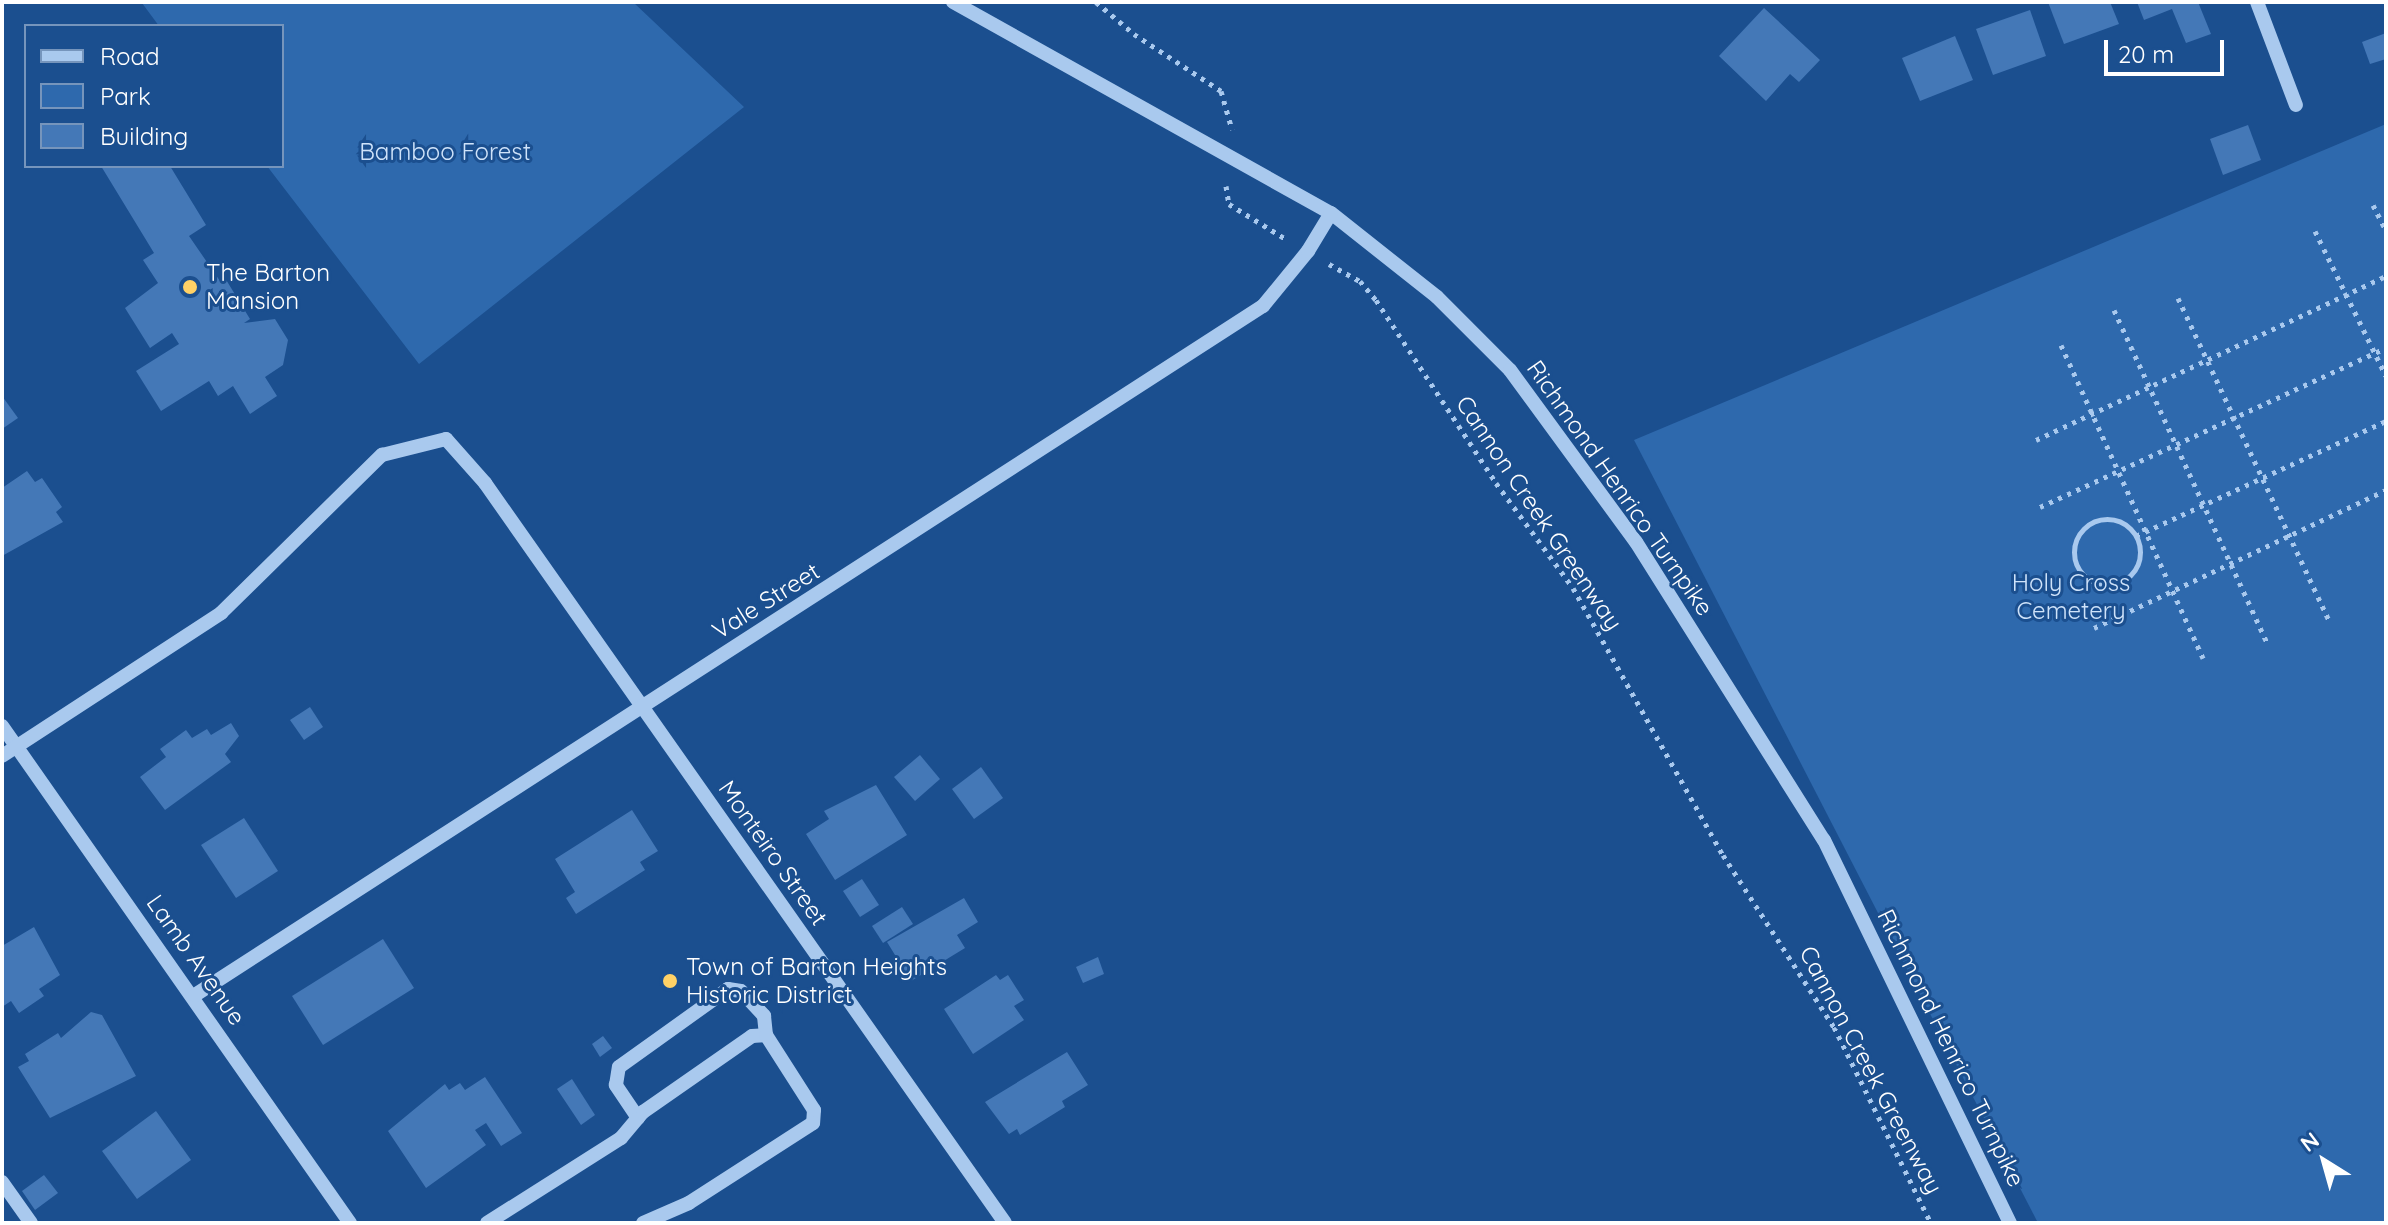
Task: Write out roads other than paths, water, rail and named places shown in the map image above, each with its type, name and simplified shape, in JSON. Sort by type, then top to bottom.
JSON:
[{"type":"street","name":"Richmond Henrico Turnpike","points":[[953,2],[1230,153],[1331,213],[1396,262],[1481,338],[1564,439],[1636,542],[1824,840],[2010,1223]]},
{"type":"street","points":[[2257,2],[2296,105]]},
{"type":"street","name":"Vale Street","points":[[195,995],[1263,306],[1308,251],[1331,213]]},
{"type":"street","name":"Monteiro Street","points":[[17,747],[221,613],[382,455],[446,439],[485,483],[1005,1223]]},
{"type":"street","name":"Lamb Avenue","points":[[2,726],[195,995],[350,1223]]},
{"type":"street","points":[[2,756],[17,747]]},
{"type":"street","points":[[638,1118],[616,1085],[619,1067],[728,989],[741,991],[764,1016],[766,1035],[814,1110],[813,1123],[689,1203],[643,1223]]},
{"type":"street","points":[[487,1223],[621,1138],[638,1118],[752,1036],[766,1035]]},
{"type":"street","points":[[2,1182],[31,1223]]},
{"type":"place","name":"The Barton Mansion","points":[[190,287]]},
{"type":"place","name":"Town of Barton Heights Historic District","points":[[670,981]]},
{"type":"park label","name":"Bamboo Forest","points":[[445,152]]},
{"type":"park label","name":"Holy Cross Cemetery","points":[[2071,597]]}]
